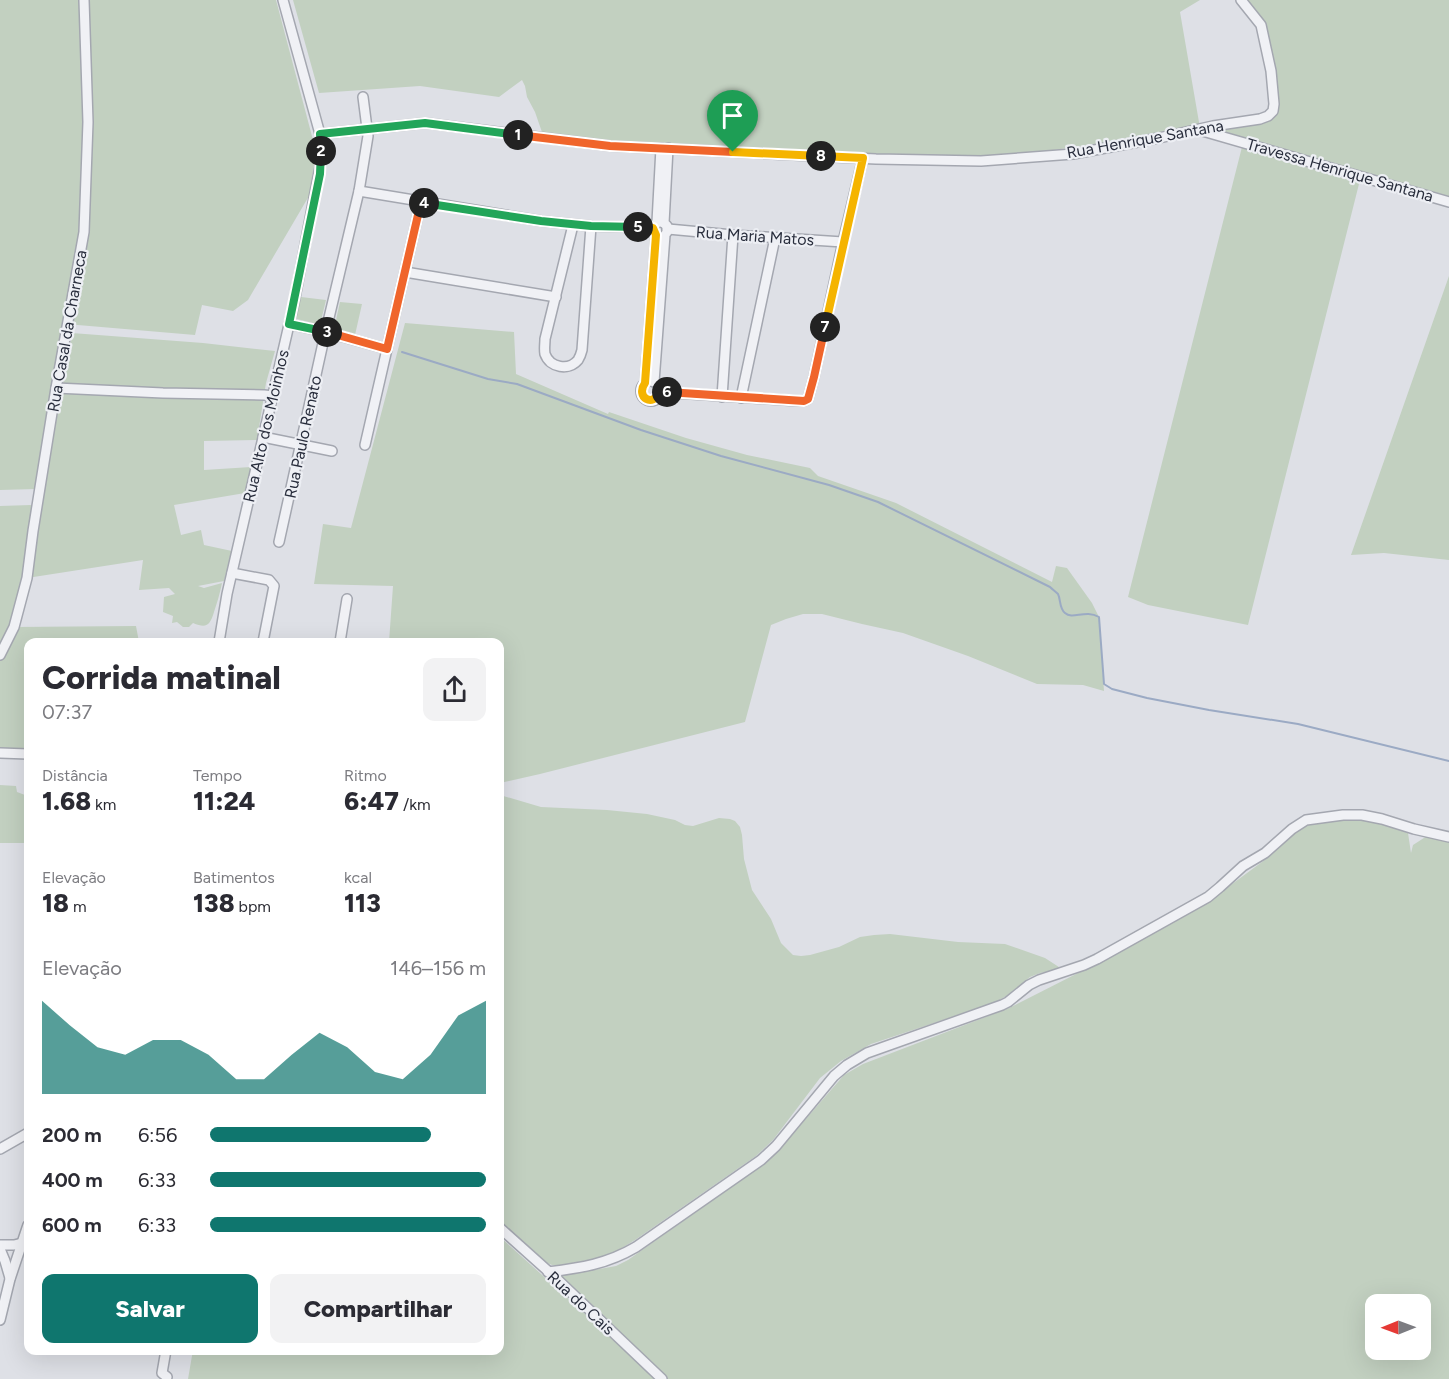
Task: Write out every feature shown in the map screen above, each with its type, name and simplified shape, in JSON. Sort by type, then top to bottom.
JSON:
[{"type":"street","name":"Rua Casal da Charneca","points":[[0,655],[14,627],[27,578],[56,388],[84,232],[88,122],[84,0]]},
{"type":"street","name":"Rua Alto dos Moinhos","points":[[220,638],[320,174],[320,134],[283,0]]},
{"type":"street","name":"Rua Henrique Santana","points":[[320,134],[425,123],[610,146],[981,161],[1103,150],[1260,119],[1273,111],[1271,71],[1261,25],[1240,0]]},
{"type":"street","points":[[359,191],[368,136],[363,97]]},
{"type":"street","name":"Travessa Henrique Santana","points":[[1197,130],[1372,178],[1449,202]]},
{"type":"street","points":[[650,382],[665,148]]},
{"type":"street","points":[[660,392],[799,401],[808,399],[863,158]]},
{"type":"street","name":"Rua Maria Matos","points":[[359,191],[573,225],[843,242]]},
{"type":"street","name":"Rua Paulo Renato","points":[[279,542],[359,191]]},
{"type":"street","points":[[365,445],[421,202]]},
{"type":"street","points":[[573,225],[545,339],[544,352],[548,360],[554,366],[562,367],[578,360],[582,350],[591,226]]},
{"type":"street","points":[[722,397],[733,236]]},
{"type":"street","points":[[741,398],[775,238]]},
{"type":"street","points":[[405,272],[556,297]]},
{"type":"street","points":[[289,324],[387,349]]},
{"type":"street","points":[[650,382],[659,386],[660,392],[655,399],[646,399],[641,391],[641,388],[650,382]]},
{"type":"street","points":[[56,388],[273,396]]},
{"type":"street","points":[[263,437],[332,451]]},
{"type":"street","points":[[232,573],[268,580],[274,586],[264,638]]},
{"type":"street","points":[[341,638],[347,598]]},
{"type":"street","points":[[0,753],[24,754]]},
{"type":"street","points":[[548,1272],[604,1263],[646,1241],[761,1160],[776,1146],[834,1076],[853,1060],[1002,1005],[1029,985],[1077,968],[1096,958],[1208,897],[1243,866],[1265,853],[1299,824],[1313,819],[1362,815],[1449,837]]},
{"type":"street","points":[[0,1149],[24,1135]]},
{"type":"street","name":"Rua do Cais","points":[[504,1232],[663,1379]]},
{"type":"street","points":[[0,1320],[10,1279],[24,1238]]},
{"type":"street","points":[[10,1279],[0,1247],[22,1243]]},
{"type":"street","points":[[164,1355],[162,1373],[167,1377]]},
{"type":"green space","points":[[0,0],[276,0],[313,140],[314,165],[309,196],[248,300],[233,311],[202,305],[195,335],[66,324],[36,489],[0,490]]},
{"type":"green space","points":[[293,0],[1200,0],[1180,12],[1200,128],[1260,119],[1273,111],[1261,25],[1241,0],[1449,0],[1449,202],[1361,176],[1248,625],[1148,605],[1128,597],[1243,143],[1197,130],[1159,138],[1094,144],[981,161],[544,138],[522,80],[499,97],[420,86],[319,93]]},
{"type":"green space","points":[[1449,276],[1449,560],[1384,553],[1351,555]]},
{"type":"green space","points":[[301,297],[326,300],[320,325],[297,319]]},
{"type":"green space","points":[[340,302],[362,304],[355,335],[334,329]]},
{"type":"green space","points":[[405,323],[514,332],[516,374],[608,414],[609,412],[686,438],[747,455],[810,468],[818,476],[896,503],[1052,582],[1056,566],[1067,568],[1099,617],[1104,691],[1083,685],[1037,684],[903,633],[822,614],[803,614],[771,625],[745,722],[504,782],[504,638],[389,638],[393,586],[314,584],[323,524],[351,528]]},
{"type":"green space","points":[[72,333],[275,351],[266,383],[257,440],[204,441],[204,470],[251,467],[245,493],[174,505],[181,535],[201,530],[204,545],[232,551],[224,581],[198,586],[204,588],[222,583],[209,623],[202,626],[193,623],[189,627],[183,627],[177,622],[172,623],[173,616],[163,612],[164,597],[175,594],[169,588],[139,590],[143,560],[27,578],[14,627],[136,626],[138,638],[24,638],[24,754],[0,752],[0,506],[31,505],[33,528],[51,450]]},
{"type":"green space","points":[[0,785],[16,786],[17,792],[24,795],[24,843],[0,843]]},
{"type":"green space","points":[[504,796],[541,807],[647,814],[693,826],[719,818],[735,821],[742,835],[744,859],[752,890],[771,919],[781,943],[793,955],[810,955],[839,947],[860,937],[890,934],[958,942],[1005,944],[1045,958],[1062,969],[1030,977],[994,1003],[871,1044],[841,1061],[820,1078],[773,1140],[756,1156],[635,1240],[599,1258],[562,1265],[545,1262],[504,1226]]},
{"type":"green space","points":[[1349,819],[1374,821],[1408,833],[1411,853],[1413,845],[1427,836],[1449,842],[1449,1379],[668,1379],[574,1292],[561,1276],[616,1266],[628,1260],[754,1171],[778,1151],[844,1075],[863,1064],[1009,1008],[1080,972],[1224,890],[1306,825]]},
{"type":"green space","points":[[504,1241],[654,1376],[653,1379],[188,1379],[192,1355],[504,1355]]},
{"type":"waterway","points":[[402,352],[488,379],[517,384],[641,430],[721,456],[829,485],[878,502],[1050,587],[1058,594],[1062,609],[1068,615],[1089,614],[1099,617],[1104,684],[1112,689],[1209,710],[1298,724],[1449,761]]},
{"type":"route","points":[[425,123],[610,146],[733,152],[863,158],[814,377],[808,399],[804,401],[660,392],[658,398],[652,400],[644,397],[641,388],[645,383],[656,235],[653,228],[591,226],[541,221],[421,202],[387,349],[289,324],[320,174],[320,134],[425,123]]}]
